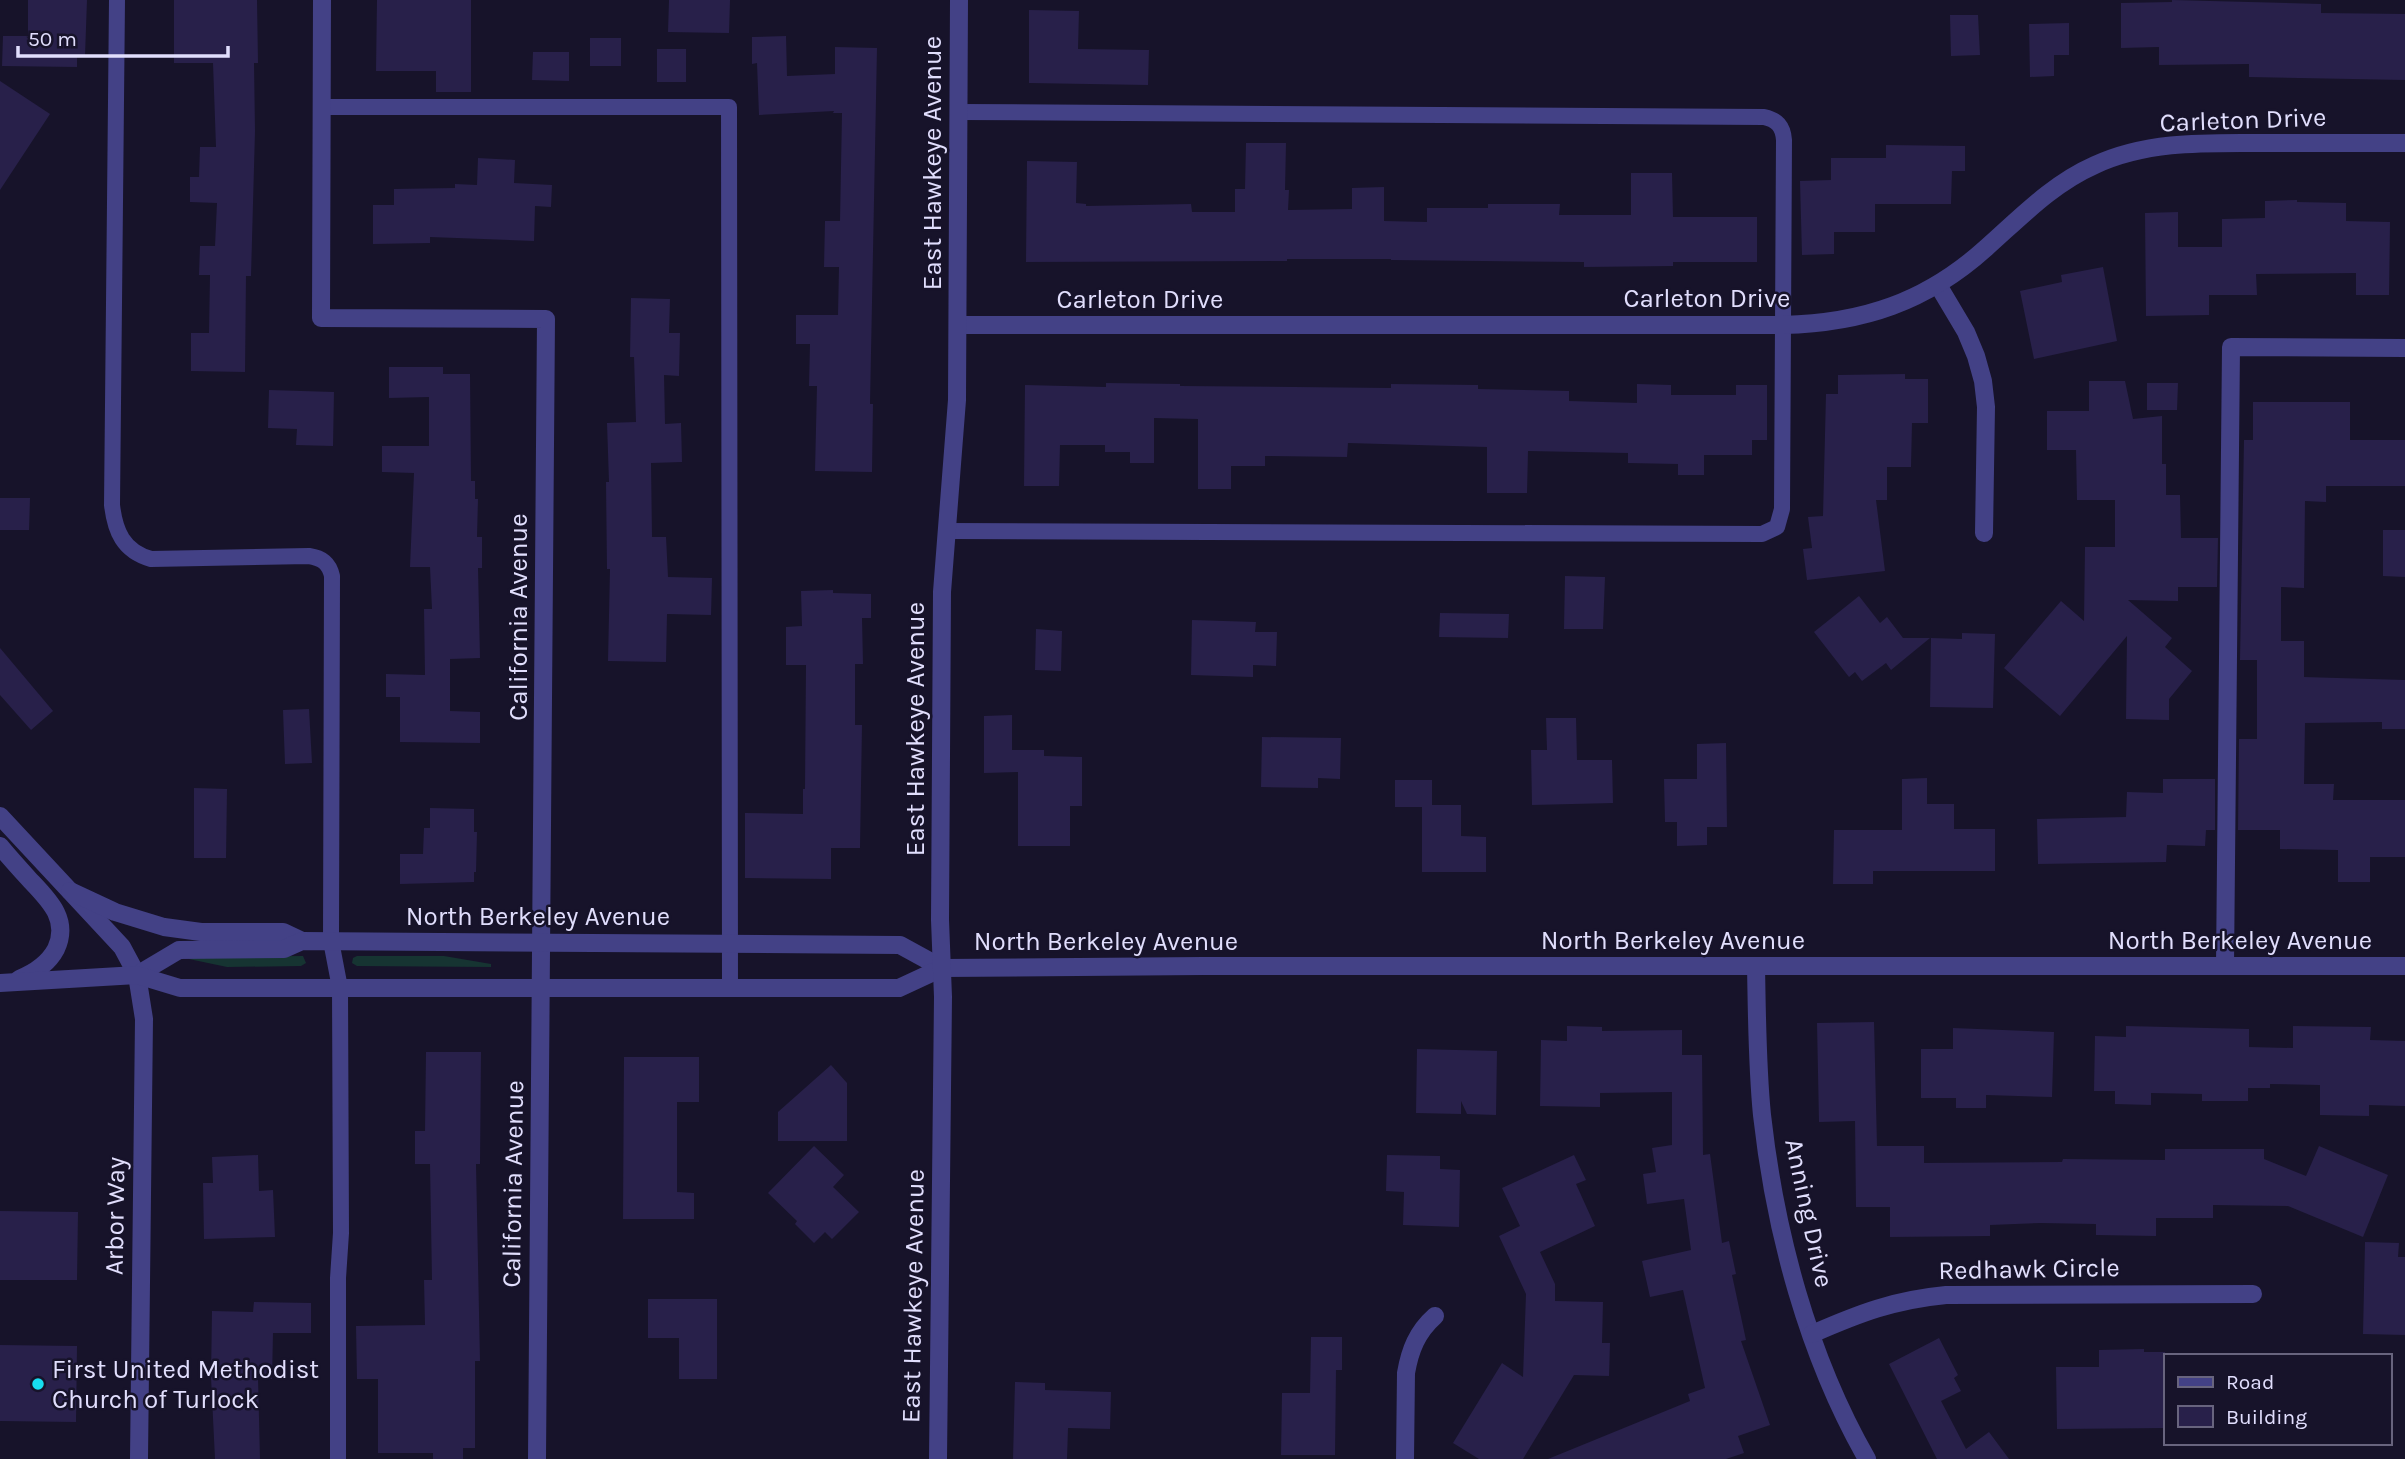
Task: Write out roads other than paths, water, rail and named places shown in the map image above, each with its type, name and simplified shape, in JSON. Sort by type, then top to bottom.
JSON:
[{"type":"street","name":"California Avenue","points":[[322,0],[321,318],[546,319],[537,1459]]},
{"type":"street","name":"East Hawkeye Avenue","points":[[938,1459],[942,592],[957,400],[959,0]]},
{"type":"street","name":"Carleton Drive","points":[[958,325],[1783,325],[1854,318],[1905,302],[1938,285],[1971,261],[2042,197],[2076,175],[2113,158],[2152,148],[2192,143],[2405,143]]},
{"type":"street","points":[[1938,285],[1966,332],[1983,381],[1986,407],[1984,533]]},
{"type":"street","points":[[2225,965],[2231,347],[2405,348]]},
{"type":"street","points":[[0,817],[122,947],[137,975]]},
{"type":"street","points":[[0,846],[51,903],[61,925],[57,947],[44,964],[31,973],[3,983]]},
{"type":"street","points":[[70,891],[115,912],[164,927],[201,932],[283,933],[302,941]]},
{"type":"street","name":"North Berkeley Avenue","points":[[137,975],[179,950],[284,949],[302,941],[900,945],[942,968]]},
{"type":"street","name":"North Berkeley Avenue","points":[[3,983],[137,975],[180,989],[899,989],[942,968],[1203,965],[2405,966]]},
{"type":"street","name":"Anning Drive","points":[[1756,966],[1759,1080],[1767,1151],[1790,1261],[1812,1334],[1864,1458]]},
{"type":"street","name":"Arbor Way","points":[[137,975],[144,1018],[139,1459]]},
{"type":"street","name":"Redhawk Circle","points":[[1812,1334],[1876,1307],[1946,1295],[2253,1294]]},
{"type":"street","points":[[1405,1459],[1408,1359],[1420,1332],[1435,1316]]},
{"type":"lane","points":[[117,0],[112,505],[121,539],[134,552],[151,559],[309,556],[322,559],[332,576],[331,941],[340,988],[338,1459]]},
{"type":"lane","points":[[322,107],[729,107],[730,987]]},
{"type":"lane","points":[[946,531],[1720,534],[1771,532],[1777,527],[1782,509],[1783,131],[1773,119],[959,112]]},
{"type":"place","name":"First United Methodist Church of Turlock","points":[[38,1384]]}]
